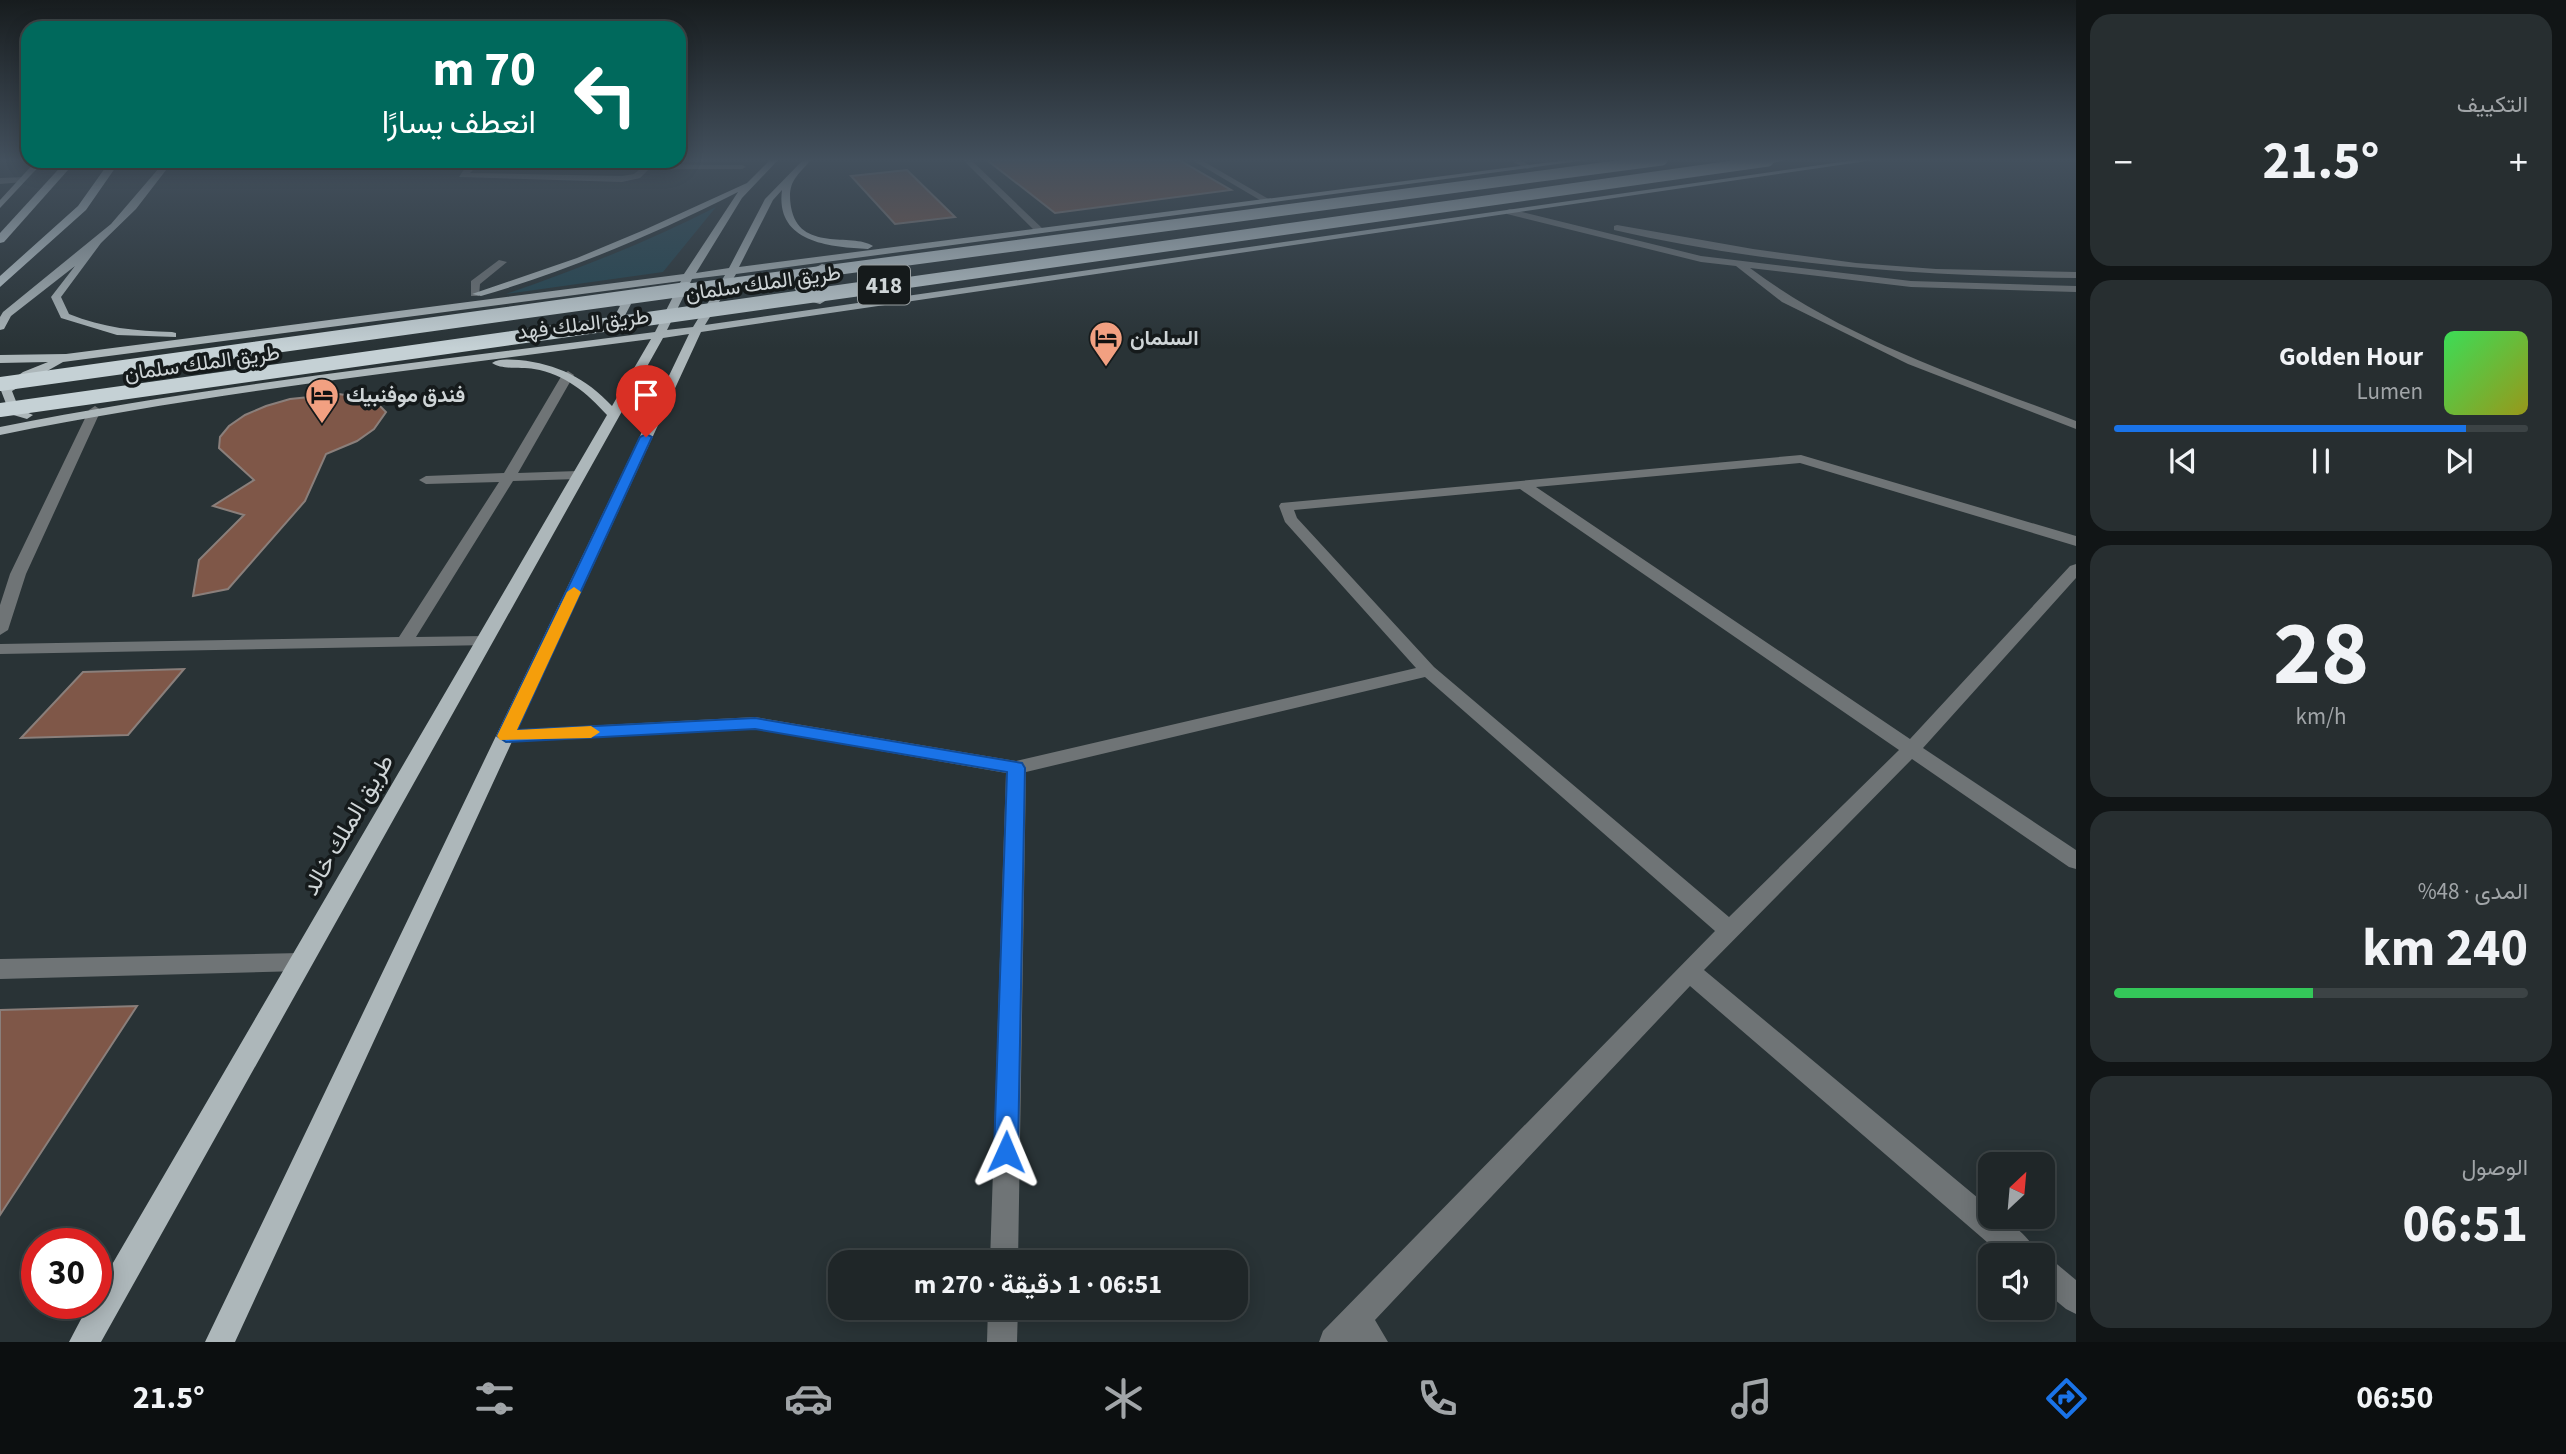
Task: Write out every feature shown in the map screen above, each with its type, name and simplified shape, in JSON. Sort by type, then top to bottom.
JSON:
[{"type":"highway","points":[[0,240],[15,223]]},
{"type":"highway","points":[[0,283],[66,223]]},
{"type":"highway","name":"طريق الملك سلمان","points":[[0,384],[1182,223]]},
{"type":"highway","name":"طريق الملك سلمان","points":[[0,410],[1336,223]]},
{"type":"main road","points":[[0,327],[7,314],[97,244],[120,223]]},
{"type":"main road","points":[[362,319],[511,285],[668,223]]},
{"type":"main road","points":[[688,275],[701,260],[723,223]]},
{"type":"main road","points":[[220,1342],[697,330],[733,270],[757,223]]},
{"type":"main road","points":[[792,223],[801,233],[824,241],[863,246],[918,247]]},
{"type":"main road","name":"طريق الملك فهد","points":[[0,359],[66,358],[1104,223]]},
{"type":"main road","name":"طريق الملك فهد","points":[[0,432],[95,410],[438,360],[697,330],[1437,223]]},
{"type":"main road","points":[[97,244],[56,298],[65,316],[91,328],[132,335],[184,335],[305,328]]},
{"type":"main road","points":[[918,247],[828,264],[803,278],[799,288],[805,297],[835,305],[951,293]]},
{"type":"main road","name":"طريق الملك خالد","points":[[84,1342],[659,335],[688,275]]},
{"type":"main road","points":[[362,319],[576,295],[626,304],[615,325],[568,340],[438,360]]},
{"type":"main road","points":[[48,421],[14,411],[5,390],[27,375],[66,358]]},
{"type":"main road","points":[[438,360],[539,364],[568,375],[597,395],[613,415]]},
{"type":"street","points":[[1031,223],[1040,231]]},
{"type":"street","points":[[1553,223],[1701,259],[1738,264],[1911,284],[2076,289]]},
{"type":"street","points":[[1602,223],[1671,239],[1802,260],[1905,270],[2076,275]]},
{"type":"street","points":[[475,294],[475,283],[502,262]]},
{"type":"street","points":[[1738,264],[1786,300],[1912,362],[2076,425]]},
{"type":"street","points":[[404,642],[509,477],[568,375]]},
{"type":"street","points":[[0,630],[18,575],[95,410]]},
{"type":"street","points":[[1730,931],[1428,671],[1290,519],[1286,506],[1801,459],[2076,541]]},
{"type":"street","points":[[426,480],[578,475]]},
{"type":"street","points":[[1522,484],[2076,861]]},
{"type":"street","points":[[1334,1342],[1364,1331],[1689,971],[1911,749],[2076,569]]},
{"type":"street","points":[[0,578],[18,575]]},
{"type":"street","points":[[0,649],[484,640]]},
{"type":"street","points":[[506,736],[755,723],[1016,768],[1428,671]]},
{"type":"street","points":[[1004,1250],[1016,768]]},
{"type":"street","points":[[0,969],[301,961]]},
{"type":"street","points":[[1689,971],[2010,1243]]},
{"type":"street","points":[[2055,1281],[2076,1299]]},
{"type":"street","points":[[1002,1342],[1003,1320]]},
{"type":"shaded area","points":[[684,223],[703,223],[663,272],[506,294],[560,275]]},
{"type":"building","points":[[339,394],[374,400],[386,412],[374,429],[357,441],[326,454],[305,501],[228,589],[193,596],[199,560],[244,515],[213,506],[254,480],[219,448],[220,437],[229,426],[245,415],[266,406],[290,399]]},
{"type":"building","points":[[184,669],[128,735],[21,738],[83,672]]},
{"type":"building","points":[[137,1006],[0,1215],[0,1010]]},
{"type":"slow traffic","points":[[574,592],[506,736],[591,732]]},
{"type":"place","name":"السلمان","points":[[1106,368]]},
{"type":"place","name":"فندق موفنبيك","points":[[322,425]]},
{"type":"route","points":[[646,437],[506,736],[755,723],[1016,768],[1006,1152]]}]
